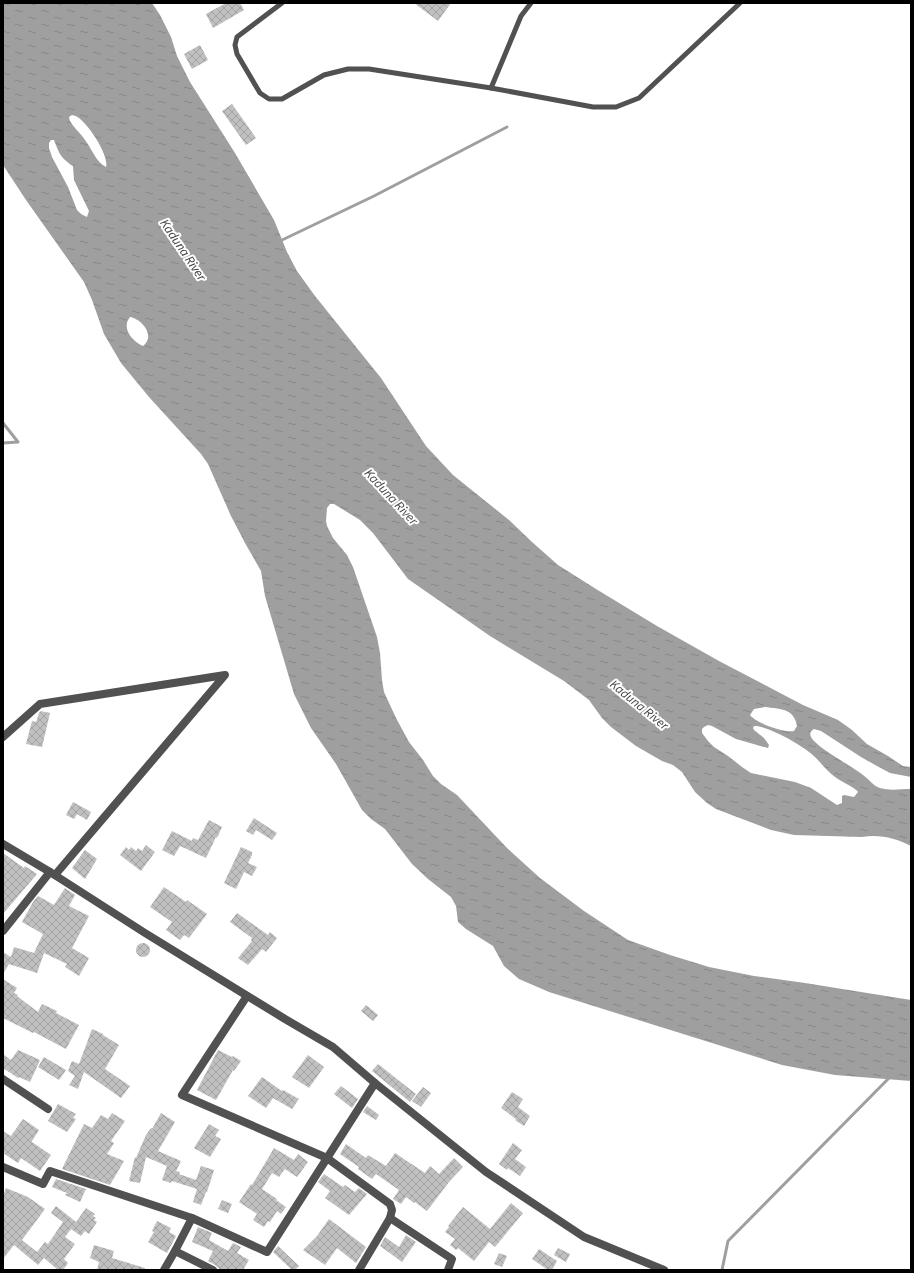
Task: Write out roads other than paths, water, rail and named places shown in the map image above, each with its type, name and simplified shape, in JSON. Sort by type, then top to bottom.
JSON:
[{"type":"street","points":[[3,737],[40,704],[225,675],[3,931]]},
{"type":"street","points":[[3,844],[52,873],[247,996],[333,1047],[375,1083],[486,1172],[584,1237],[664,1270]]},
{"type":"street","points":[[247,996],[182,1096],[327,1158],[390,1204],[392,1210],[390,1218],[359,1270]]},
{"type":"street","points":[[3,1079],[48,1109]]},
{"type":"street","points":[[3,1167],[43,1184],[50,1171],[192,1218],[267,1252],[375,1083]]},
{"type":"street","points":[[164,1270],[176,1251],[192,1218]]},
{"type":"street","points":[[390,1218],[452,1259],[448,1270]]},
{"type":"street","points":[[176,1251],[213,1270]]},
{"type":"lane","points":[[282,3],[237,36],[235,44],[237,54],[260,93],[269,99],[282,99],[324,75],[348,69],[369,69],[491,88],[593,107],[616,107],[639,98],[740,3]]},
{"type":"lane","points":[[491,88],[521,16],[530,3]]},
{"type":"water","name":"Kaduna River","points":[[3,3],[152,3],[171,37],[177,56],[190,82],[235,153],[274,220],[287,252],[297,271],[315,296],[381,378],[426,446],[453,475],[509,520],[558,565],[657,626],[719,661],[803,705],[838,720],[852,730],[867,744],[903,766],[911,767],[911,777],[890,773],[861,757],[821,731],[814,729],[810,733],[811,737],[820,746],[858,771],[878,787],[896,790],[911,789],[911,846],[881,836],[862,837],[794,835],[771,830],[716,809],[695,792],[682,772],[673,765],[662,761],[636,746],[611,727],[602,718],[589,700],[564,681],[490,636],[408,579],[373,533],[360,520],[334,504],[330,504],[327,508],[327,526],[333,538],[347,555],[353,567],[377,637],[384,692],[409,742],[433,776],[441,784],[457,795],[507,848],[540,878],[584,911],[628,940],[709,967],[754,976],[911,1000],[911,1081],[835,1075],[782,1065],[549,992],[519,979],[504,966],[493,946],[466,929],[458,922],[456,906],[451,897],[412,864],[385,829],[371,819],[362,810],[336,764],[311,728],[294,694],[265,596],[261,571],[231,516],[208,464],[201,454],[149,397],[121,363],[104,334],[84,282],[3,165]],"holes":[[[72,115],[77,117],[95,137],[104,154],[106,167],[97,159],[83,137],[71,123],[69,117]],[[51,140],[54,140],[61,155],[73,166],[74,180],[89,211],[87,217],[77,210],[68,187],[52,157],[49,143]],[[130,317],[135,318],[146,328],[148,338],[147,342],[143,346],[135,341],[129,334],[127,330]],[[765,707],[786,710],[793,716],[797,726],[794,731],[777,729],[758,721],[750,715],[754,709]],[[708,725],[712,726],[736,739],[768,748],[769,745],[764,738],[753,728],[754,726],[768,729],[786,737],[804,748],[832,775],[858,792],[854,797],[842,796],[842,803],[837,805],[811,788],[795,782],[751,773],[714,747],[702,733],[702,729]]]},
{"type":"waterway","points":[[280,241],[374,196],[507,127]]},
{"type":"waterway","points":[[3,423],[18,442],[3,443]]},
{"type":"waterway","points":[[722,1270],[728,1241],[890,1077]]}]
